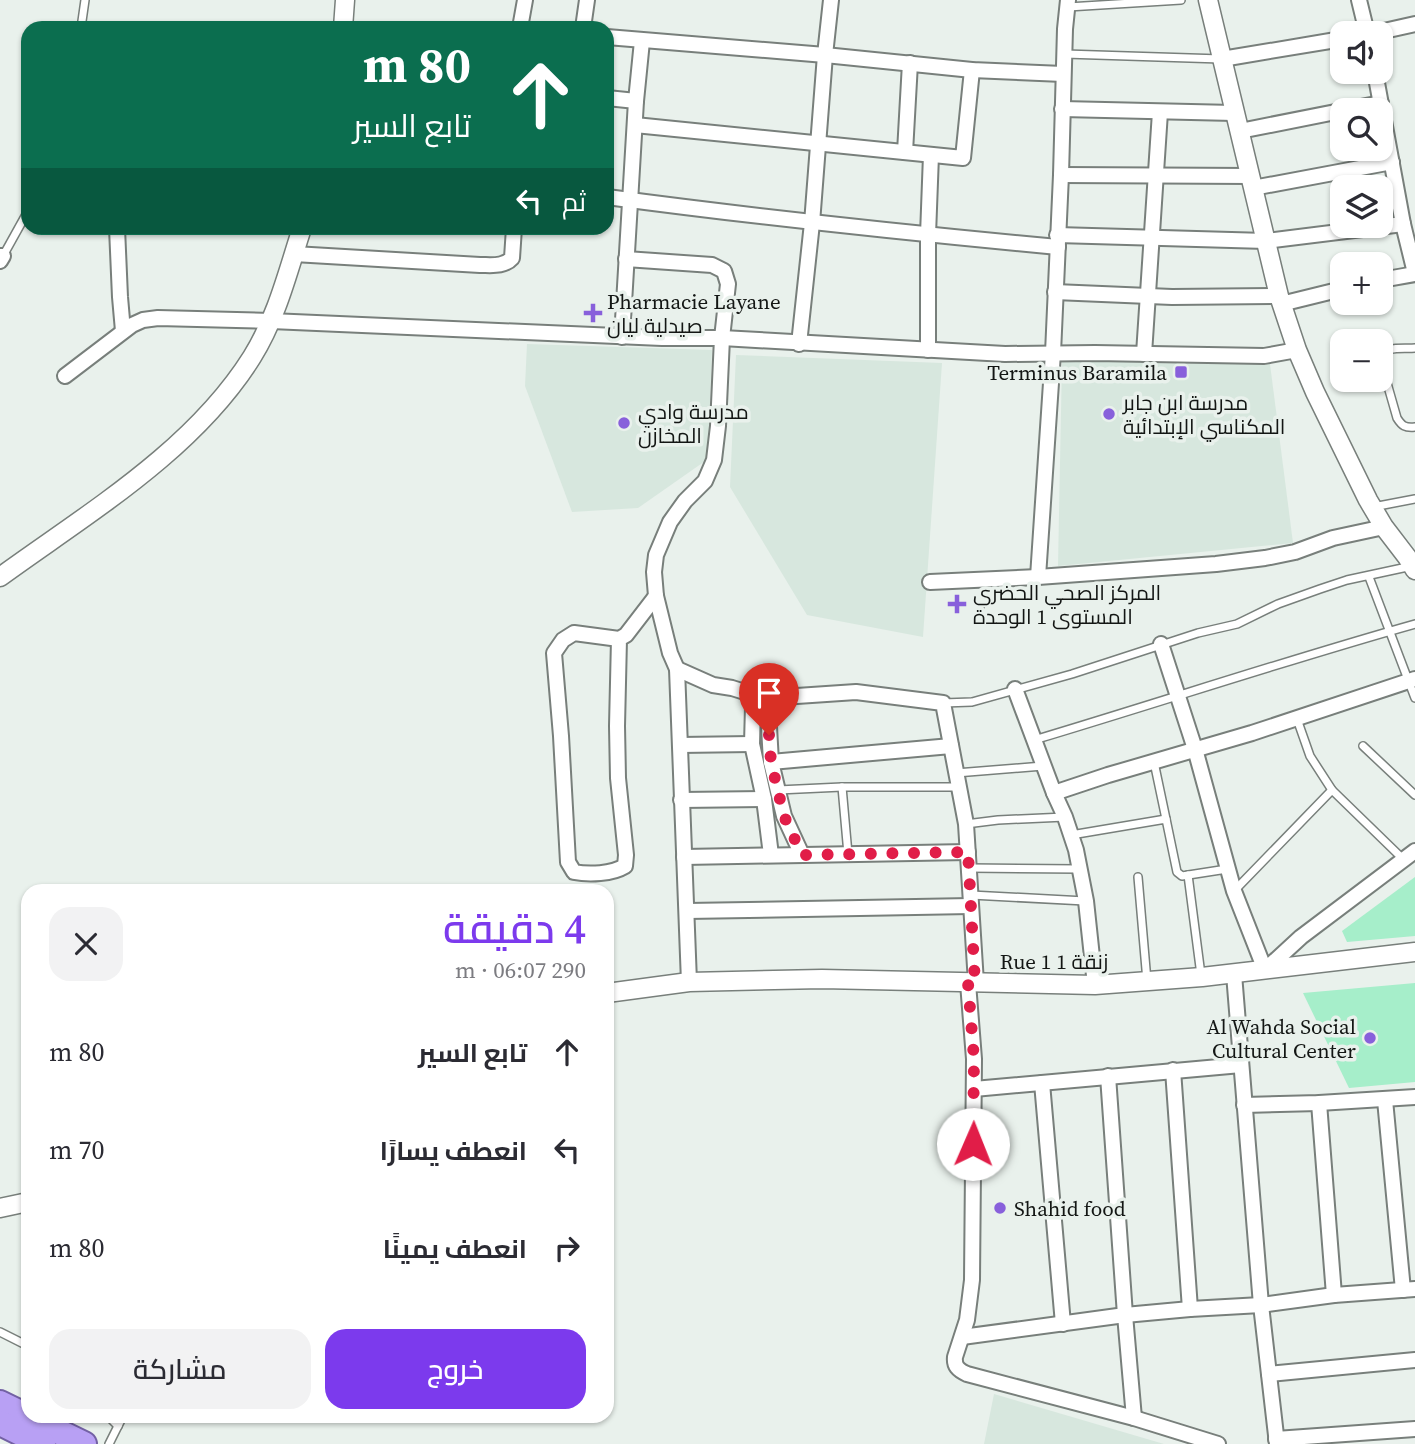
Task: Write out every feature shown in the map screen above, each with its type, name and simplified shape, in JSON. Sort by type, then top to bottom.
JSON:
[{"type":"highway","points":[[0,1403],[21,1413]]},
{"type":"highway","points":[[0,1423],[43,1444]]},
{"type":"highway","points":[[41,1423],[84,1444]]},
{"type":"street","points":[[344,21],[345,0]]},
{"type":"street","points":[[521,21],[525,0]]},
{"type":"street","points":[[584,21],[587,0]]},
{"type":"street","points":[[799,344],[831,0]]},
{"type":"street","points":[[1359,0],[1364,21]]},
{"type":"street","points":[[1213,1],[1222,59],[1237,122],[1280,300],[1297,350],[1353,470],[1384,527],[1414,568]]},
{"type":"street","points":[[1038,577],[1053,353],[1068,4]]},
{"type":"street","points":[[1393,29],[1415,24]]},
{"type":"street","points":[[614,38],[972,70],[1063,74]]},
{"type":"street","points":[[622,337],[629,200],[642,41]]},
{"type":"street","points":[[1222,59],[1330,41]]},
{"type":"street","points":[[905,152],[910,63]]},
{"type":"street","points":[[635,125],[963,158],[972,70]]},
{"type":"street","points":[[614,98],[636,100]]},
{"type":"street","points":[[1062,109],[1160,113],[1237,122],[1330,110]]},
{"type":"street","points":[[1144,354],[1160,113]]},
{"type":"street","points":[[928,350],[931,155]]},
{"type":"street","points":[[1061,175],[1252,182],[1392,162],[1415,274],[1393,278]]},
{"type":"street","points":[[614,198],[928,235],[1058,241],[1266,241],[1404,224]]},
{"type":"street","points":[[117,235],[123,331]]},
{"type":"street","points":[[0,577],[128,484],[183,440],[212,410],[252,356],[271,321],[300,235]]},
{"type":"street","points":[[293,254],[480,265],[507,263],[512,258],[514,235]]},
{"type":"street","points":[[626,259],[712,265],[724,271],[728,284],[714,460],[705,481],[685,501],[670,522],[656,555],[654,572],[656,596],[670,653],[677,669],[689,982]]},
{"type":"street","points":[[1055,292],[1280,300],[1330,291]]},
{"type":"street","points":[[65,376],[123,331],[143,320],[158,318],[622,337],[722,338],[1006,354],[1264,356],[1297,350]]},
{"type":"street","points":[[930,582],[1216,564],[1295,552],[1333,538],[1384,527]]},
{"type":"street","points":[[618,639],[618,778],[625,866],[618,870],[583,874],[573,872],[568,862],[554,653],[563,640],[574,633],[618,639],[626,635],[656,596]]},
{"type":"street","points":[[1161,644],[1195,749],[1234,891],[1265,970],[1301,937],[1409,855]]},
{"type":"street","points":[[677,669],[713,685],[748,692],[752,706],[752,744],[764,799],[771,855]]},
{"type":"street","points":[[1054,793],[1412,680]]},
{"type":"street","points":[[1014,689],[1071,835],[1086,901],[1095,985]]},
{"type":"street","points":[[802,855],[784,816],[771,762],[768,709],[773,700],[782,697],[856,692],[943,703],[967,824],[974,1059],[972,1280],[969,1309],[954,1362],[956,1367],[967,1374],[1134,1418],[1218,1444]]},
{"type":"street","points":[[680,745],[752,744]]},
{"type":"street","points":[[771,762],[951,746]]},
{"type":"street","points":[[681,800],[764,799]]},
{"type":"street","points":[[684,857],[968,852]]},
{"type":"street","points":[[687,911],[971,901]]},
{"type":"street","name":"Rue 1 زنقة 1","points":[[614,992],[689,982],[822,979],[1095,985],[1234,974],[1415,952]]},
{"type":"street","points":[[1234,974],[1261,1305],[1276,1441],[1415,1429]]},
{"type":"street","points":[[974,1089],[1241,1065]]},
{"type":"street","points":[[1173,1070],[1190,1309]]},
{"type":"street","points":[[1108,1076],[1134,1418]]},
{"type":"street","points":[[1042,1083],[1063,1324]]},
{"type":"street","points":[[1244,1105],[1415,1097]]},
{"type":"street","points":[[962,1337],[1125,1315],[1261,1305],[1334,1294],[1409,1289],[1385,1100]]},
{"type":"street","points":[[1319,1103],[1334,1294]]},
{"type":"street","points":[[0,1208],[21,1204]]},
{"type":"street","points":[[1269,1374],[1415,1360]]},
{"type":"lane","points":[[82,21],[85,0]]},
{"type":"lane","points":[[1068,4],[1181,0]]},
{"type":"lane","points":[[1064,54],[1222,59]]},
{"type":"lane","points":[[1,257],[21,223]]},
{"type":"lane","points":[[1393,350],[1415,348]]},
{"type":"lane","points":[[1390,392],[1402,426],[1415,427]]},
{"type":"lane","points":[[1373,507],[1415,499]]},
{"type":"lane","points":[[943,703],[972,702],[1072,674],[1161,644],[1237,624],[1290,599],[1347,580],[1414,568]]},
{"type":"lane","points":[[1369,576],[1389,631],[1412,680],[1415,698]]},
{"type":"lane","points":[[1034,740],[1415,624]]},
{"type":"lane","points":[[1297,718],[1310,756],[1332,790],[1409,855]]},
{"type":"lane","points":[[1363,746],[1415,795]]},
{"type":"lane","points":[[1154,761],[1177,872],[1182,876],[1227,869]]},
{"type":"lane","points":[[777,790],[957,780],[1044,766]]},
{"type":"lane","points":[[842,787],[848,854]]},
{"type":"lane","points":[[1234,891],[1332,790]]},
{"type":"lane","points":[[967,824],[1065,817]]},
{"type":"lane","points":[[1071,835],[1166,819]]},
{"type":"lane","points":[[969,868],[1079,869]]},
{"type":"lane","points":[[1188,875],[1202,977]]},
{"type":"lane","points":[[1138,877],[1147,982]]},
{"type":"lane","points":[[971,901],[1086,901]]},
{"type":"lane","points":[[0,1332],[21,1342]]},
{"type":"lane","points":[[115,1423],[118,1426]]},
{"type":"lane","points":[[109,1444],[120,1423]]},
{"type":"shaded area","name":"مدرسة وادي المخازن","points":[[527,344],[712,350],[708,459],[638,508],[572,512],[525,386]]},
{"type":"shaded area","points":[[736,355],[942,363],[923,637],[807,615],[730,487]]},
{"type":"shaded area","points":[[1062,361],[1270,364],[1293,543],[1058,566]]},
{"type":"shaded area","points":[[994,1394],[1164,1444],[984,1444]]},
{"type":"green space","points":[[1415,877],[1415,936],[1347,942],[1342,931]]},
{"type":"green space","name":"Al Wahda Social Cultural Center","points":[[1415,983],[1415,1082],[1349,1088],[1303,993]]},
{"type":"place","name":"Pharmacie Layane صيدلية ليان","points":[[593,313]]},
{"type":"place","name":"Terminus Baramila","points":[[1181,372]]},
{"type":"place","name":"مدرسة ابن جابر المكناسي الإبتدائية","points":[[1109,414]]},
{"type":"place","name":"مدرسة وادي المخازن","points":[[624,423]]},
{"type":"place","name":"المركز الصحي الحضري المستوى 1 الوحدة","points":[[957,604]]},
{"type":"place","name":"Al Wahda Social Cultural Center","points":[[1370,1038]]},
{"type":"place","name":"Shahid food","points":[[1000,1208]]},
{"type":"route","points":[[769,735],[771,762],[784,816],[802,855],[968,852],[975,983],[968,983],[974,1059],[973,1144]]}]
